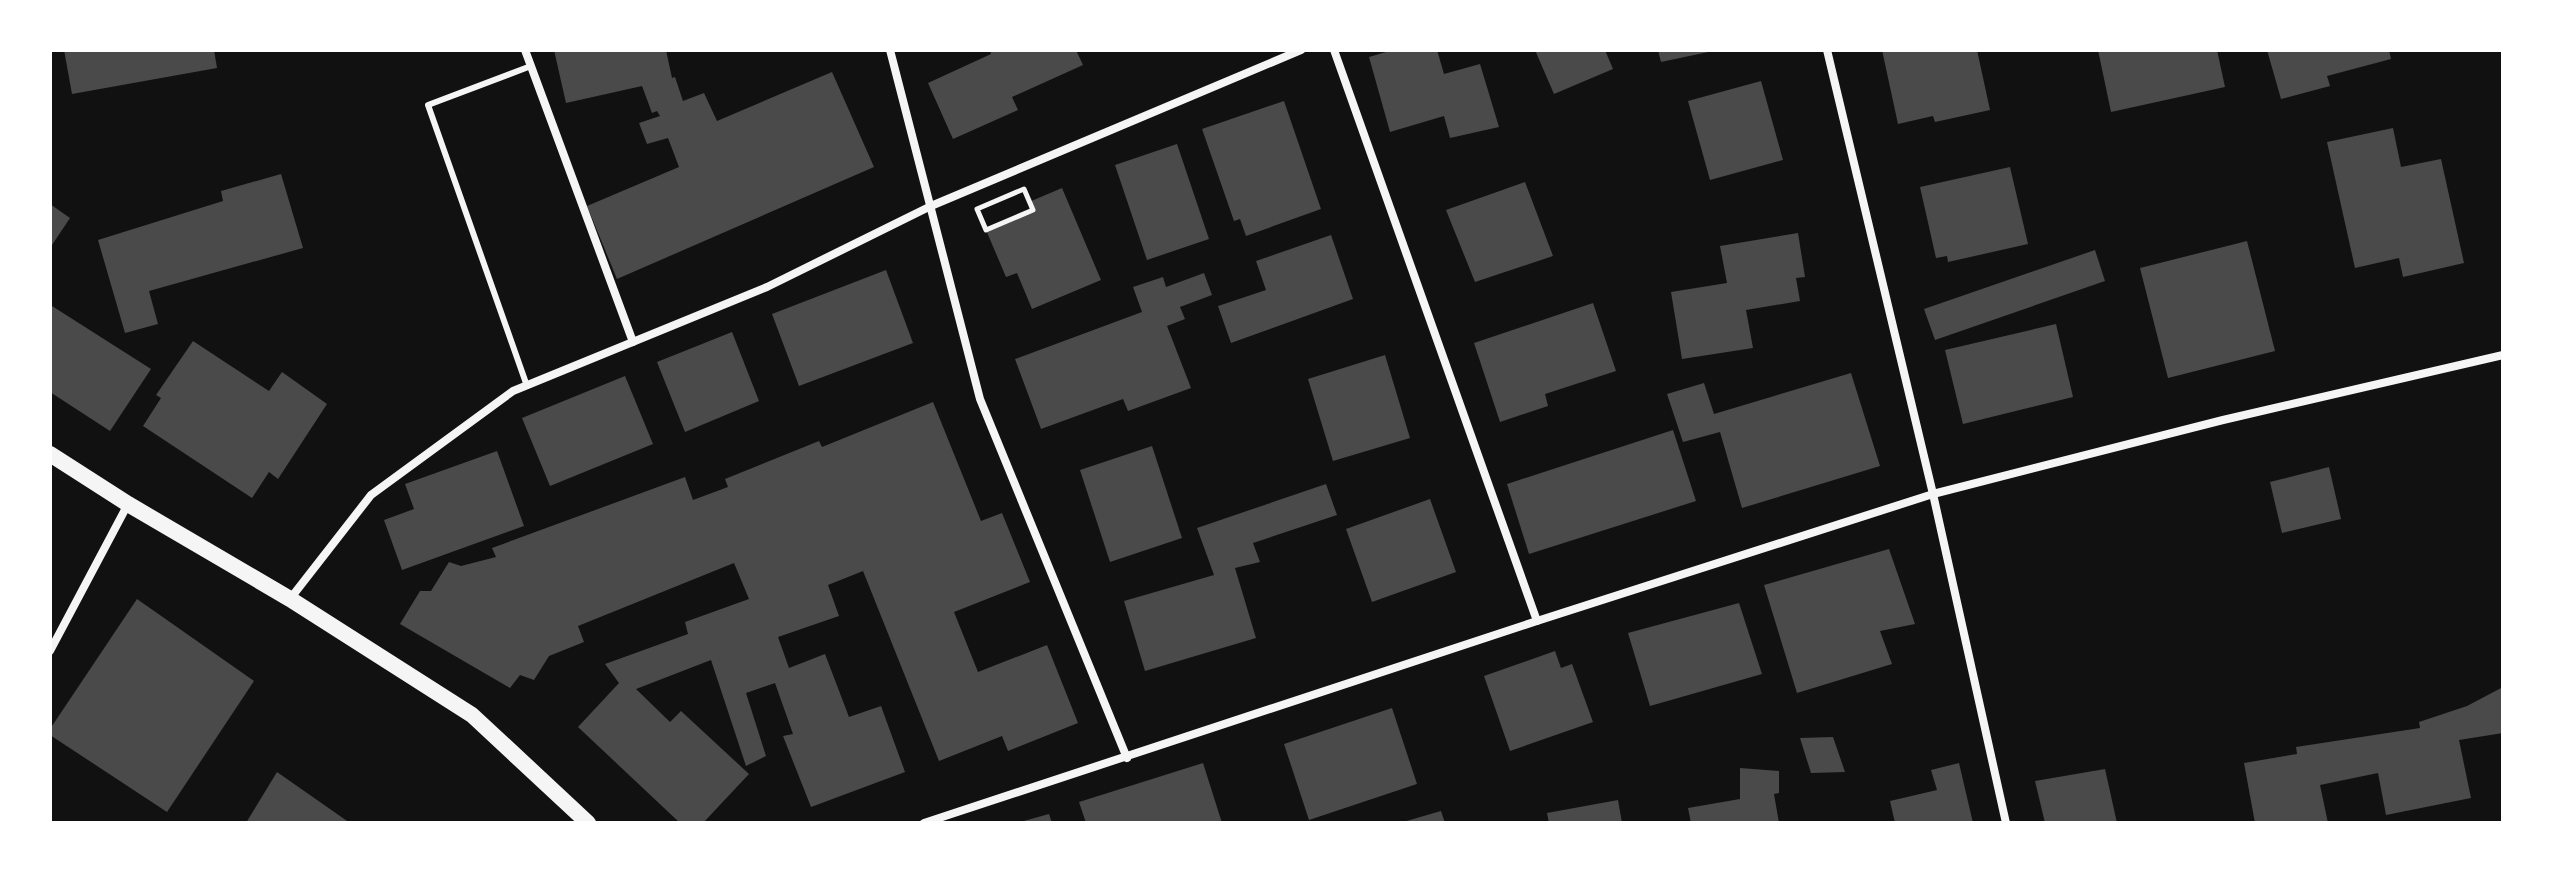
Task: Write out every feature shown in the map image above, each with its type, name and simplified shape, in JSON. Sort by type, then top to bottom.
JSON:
[{"type":"main road","points":[[50,454],[128,504],[290,599],[472,715],[588,823]]},
{"type":"street","points":[[525,50],[633,342]]},
{"type":"street","points":[[890,50],[980,399],[1127,758]]},
{"type":"street","points":[[290,599],[371,495],[513,391],[767,287],[931,206],[1301,50]]},
{"type":"street","points":[[1334,50],[1537,621]]},
{"type":"street","points":[[1827,50],[1933,494],[2006,823]]},
{"type":"street","points":[[924,823],[1933,494],[2223,420],[2503,355]]},
{"type":"street","points":[[50,651],[128,504]]},
{"type":"lane","points":[[527,386],[428,105],[531,66]]},
{"type":"path","points":[[1024,189],[1033,210],[986,230],[977,209],[1024,189]]},
{"type":"building","points":[[64,50],[214,50],[217,68],[72,94]]},
{"type":"building","points":[[554,50],[666,50],[672,78],[675,77],[683,101],[704,93],[717,121],[832,72],[874,167],[617,279],[587,206],[679,167],[668,138],[647,144],[639,123],[660,116],[657,111],[652,113],[642,86],[566,103]]},
{"type":"building","points":[[990,50],[1076,50],[1083,65],[1012,97],[1018,110],[953,139],[928,83],[991,54]]},
{"type":"building","points":[[1393,50],[1437,50],[1444,74],[1480,64],[1499,127],[1450,138],[1444,116],[1390,132],[1369,57]]},
{"type":"building","points":[[1535,50],[1605,50],[1613,69],[1554,94]]},
{"type":"building","points":[[1658,50],[1712,50],[1713,51],[1661,62]]},
{"type":"building","points":[[1882,50],[1977,50],[1990,110],[1935,122],[1933,116],[1898,124]]},
{"type":"building","points":[[2098,50],[2217,50],[2225,87],[2111,112]]},
{"type":"building","points":[[2267,50],[2389,50],[2391,59],[2327,76],[2330,86],[2281,99]]},
{"type":"building","points":[[1761,81],[1783,160],[1710,180],[1688,101]]},
{"type":"building","points":[[1284,101],[1321,209],[1246,236],[1240,219],[1234,221],[1202,129]]},
{"type":"building","points":[[2393,128],[2401,167],[2441,159],[2464,263],[2403,277],[2399,258],[2355,268],[2327,142]]},
{"type":"building","points":[[1177,144],[1209,239],[1147,260],[1115,165]]},
{"type":"building","points":[[2010,167],[2028,244],[1948,262],[1947,256],[1936,258],[1920,187]]},
{"type":"building","points":[[281,174],[303,248],[149,291],[158,324],[125,333],[98,240],[223,201],[221,191]]},
{"type":"building","points":[[1525,182],[1553,256],[1475,282],[1446,210]]},
{"type":"building","points":[[1062,188],[1101,280],[1032,309],[1017,273],[1006,277],[986,230],[1033,210],[1029,202]]},
{"type":"building","points":[[50,204],[70,218],[50,248]]},
{"type":"building","points":[[1798,233],[1805,277],[1796,278],[1800,301],[1746,310],[1753,348],[1682,359],[1671,292],[1727,283],[1720,246]]},
{"type":"building","points":[[1331,235],[1353,299],[1231,343],[1218,306],[1266,290],[1256,261]]},
{"type":"building","points":[[2247,241],[2275,351],[2168,378],[2140,268]]},
{"type":"building","points":[[2095,250],[2105,281],[1935,340],[1924,309]]},
{"type":"building","points":[[886,270],[913,343],[799,386],[772,314]]},
{"type":"building","points":[[1204,273],[1212,295],[1180,307],[1185,319],[1167,326],[1191,388],[1128,411],[1123,399],[1041,429],[1015,359],[1142,312],[1133,287],[1163,277],[1166,287]]},
{"type":"building","points":[[1593,303],[1616,371],[1545,394],[1548,406],[1500,422],[1474,343]]},
{"type":"building","points":[[52,306],[151,369],[110,431],[50,392]]},
{"type":"building","points":[[2056,324],[2073,397],[1963,424],[1945,350]]},
{"type":"building","points":[[732,332],[759,401],[685,432],[657,362]]},
{"type":"building","points":[[193,341],[269,391],[282,372],[327,404],[278,479],[269,472],[252,498],[143,426],[161,398],[156,395]]},
{"type":"building","points":[[1385,355],[1410,438],[1333,461],[1308,379]]},
{"type":"building","points":[[1851,373],[1880,466],[1742,508],[1720,432],[1683,442],[1667,394],[1704,383],[1714,414]]},
{"type":"building","points":[[625,376],[653,444],[550,486],[522,418]]},
{"type":"building","points":[[933,402],[981,521],[1002,513],[1030,582],[954,612],[978,672],[1047,645],[1078,723],[1008,751],[1002,736],[939,761],[863,571],[828,585],[839,616],[778,637],[789,668],[825,654],[849,717],[881,706],[905,772],[811,807],[783,736],[793,734],[775,683],[746,693],[766,756],[746,766],[711,660],[636,689],[670,722],[681,711],[749,774],[703,823],[680,823],[578,727],[619,683],[605,664],[688,634],[685,622],[749,599],[734,563],[578,626],[584,642],[549,656],[534,680],[520,675],[510,688],[400,624],[420,591],[431,591],[449,562],[461,566],[496,557],[492,548],[685,477],[693,500],[728,487],[725,479],[819,441],[822,447]]},
{"type":"building","points":[[1673,430],[1696,501],[1529,554],[1507,484]]},
{"type":"building","points":[[1152,446],[1182,538],[1110,562],[1080,470]]},
{"type":"building","points":[[497,451],[524,526],[402,570],[384,520],[414,509],[405,484]]},
{"type":"building","points":[[2329,467],[2341,519],[2282,533],[2270,482]]},
{"type":"building","points":[[1326,484],[1337,515],[1253,543],[1260,562],[1235,568],[1256,638],[1145,671],[1124,601],[1214,575],[1197,528]]},
{"type":"building","points":[[1430,499],[1456,572],[1372,602],[1346,529]]},
{"type":"building","points":[[1889,549],[1915,624],[1880,631],[1892,664],[1797,693],[1764,585]]},
{"type":"building","points":[[137,599],[254,681],[167,812],[50,735],[50,729]]},
{"type":"building","points":[[1739,603],[1762,674],[1650,706],[1628,633]]},
{"type":"building","points":[[1555,651],[1561,668],[1572,664],[1593,722],[1510,751],[1484,676]]},
{"type":"building","points":[[2503,687],[2503,733],[2459,740],[2471,798],[2386,815],[2378,773],[2320,785],[2328,823],[2255,823],[2244,763],[2297,754],[2296,747],[2420,728],[2419,722],[2467,706]]},
{"type":"building","points":[[1392,708],[1417,784],[1309,820],[1284,744]]},
{"type":"building","points":[[1833,737],[1845,772],[1811,773],[1800,738]]},
{"type":"building","points":[[1203,763],[1222,823],[1086,823],[1079,802]]},
{"type":"building","points":[[1959,763],[1973,823],[1895,823],[1890,801],[1937,790],[1931,770]]},
{"type":"building","points":[[1740,768],[1779,771],[1779,793],[1774,794],[1779,823],[1691,823],[1688,808],[1740,799]]},
{"type":"building","points":[[2105,769],[2117,823],[2045,823],[2035,781]]},
{"type":"building","points":[[277,772],[350,823],[246,823]]},
{"type":"building","points":[[1618,800],[1622,823],[1549,823],[1547,813]]},
{"type":"building","points":[[1441,811],[1445,823],[1403,823],[1403,822]]},
{"type":"building","points":[[1049,814],[1052,823],[1020,823],[1020,822]]}]
